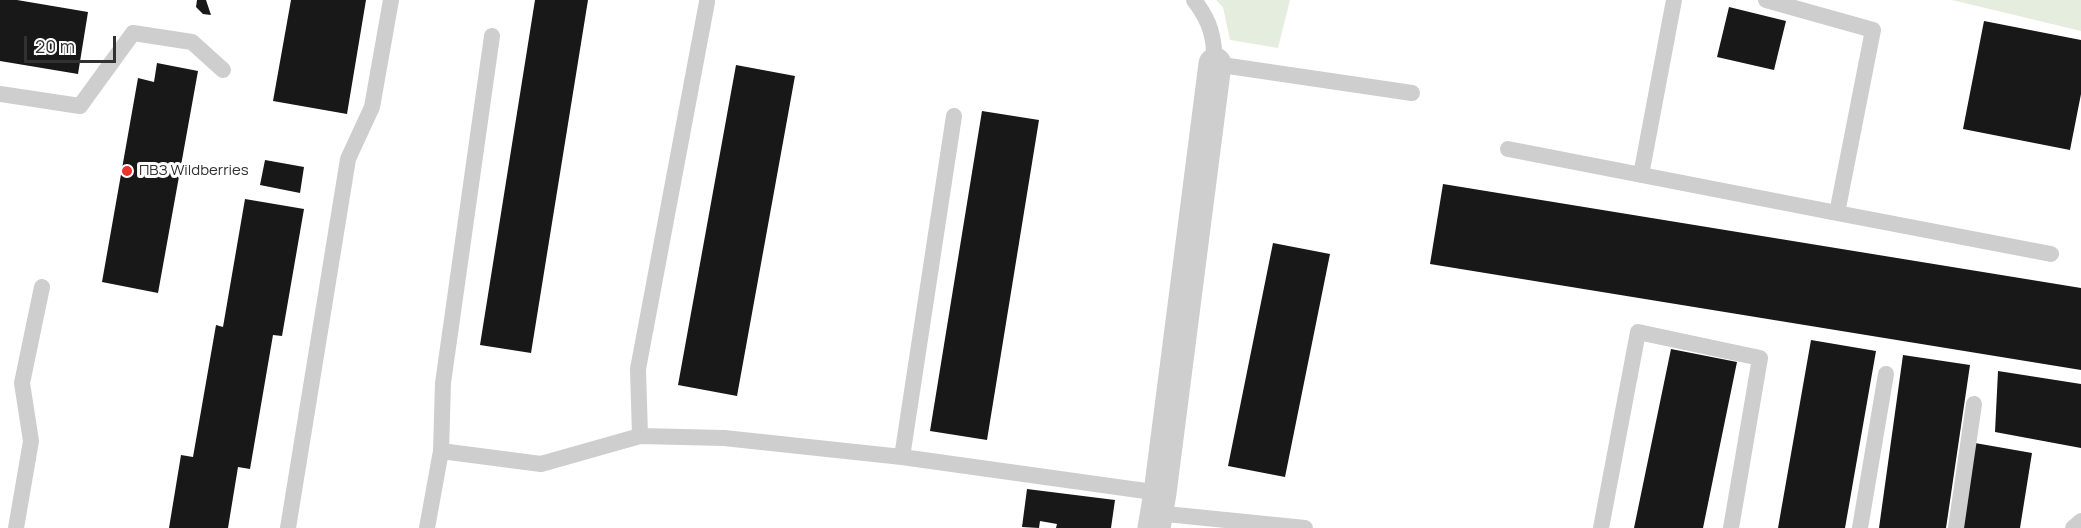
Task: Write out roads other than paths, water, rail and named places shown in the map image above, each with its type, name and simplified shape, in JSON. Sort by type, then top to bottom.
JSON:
[{"type":"street","points":[[1157,511],[1215,64]]},
{"type":"lane","points":[[288,528],[348,159],[372,107],[391,0]]},
{"type":"lane","points":[[1194,0],[1207,17],[1214,41],[1215,64],[1412,93]]},
{"type":"lane","points":[[1641,175],[1674,0]]},
{"type":"lane","points":[[1766,0],[1873,30],[1837,213]]},
{"type":"lane","points":[[640,436],[638,369],[706,2]]},
{"type":"lane","points":[[0,94],[80,106],[133,33],[192,42],[223,70]]},
{"type":"lane","points":[[427,528],[441,451],[443,383],[492,36]]},
{"type":"lane","points":[[902,457],[954,116]]},
{"type":"lane","points":[[1508,149],[2051,254]]},
{"type":"lane","points":[[16,528],[31,441],[22,382],[42,287]]},
{"type":"lane","points":[[1600,528],[1638,332],[1760,358],[1731,528]]},
{"type":"lane","points":[[1860,528],[1886,374]]},
{"type":"lane","points":[[1956,528],[1974,404]]},
{"type":"lane","points":[[441,451],[541,464],[640,436],[724,438],[902,457],[1157,511],[1305,528]]},
{"type":"lane","points":[[2073,528],[2081,521]]},
{"type":"place","name":"ПВЗ Wildberries","points":[[127,171]]}]
